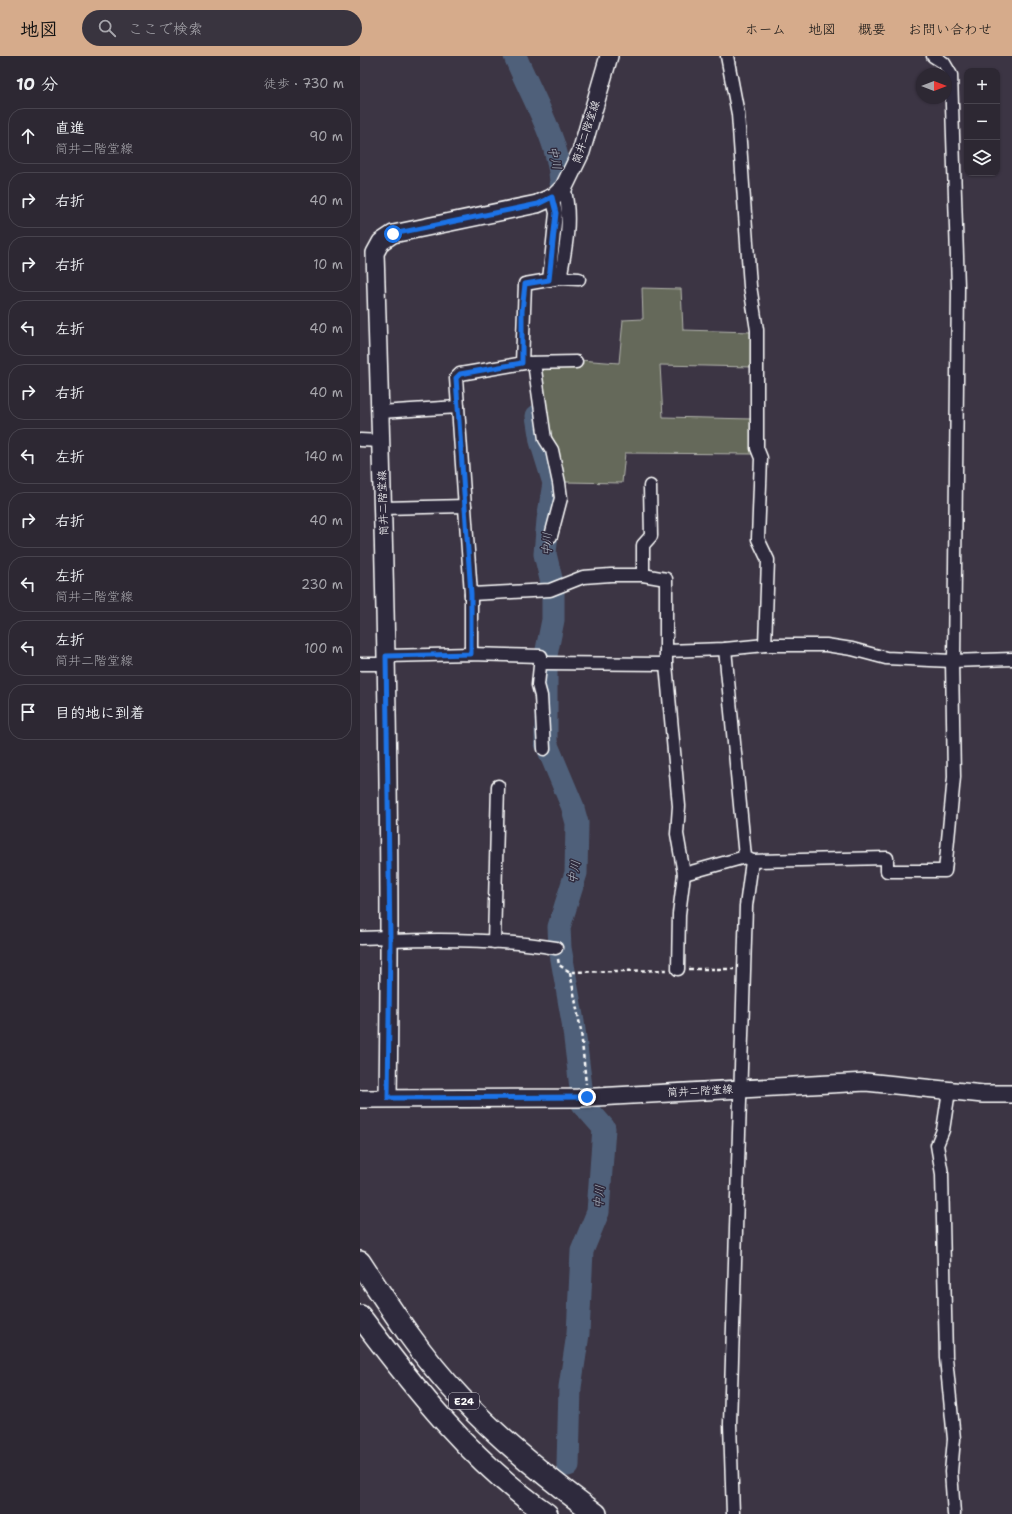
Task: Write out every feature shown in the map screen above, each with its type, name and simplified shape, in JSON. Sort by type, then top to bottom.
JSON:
[{"type":"highway","name":"E24","points":[[360,1262],[419,1348],[459,1396],[504,1441],[554,1483],[596,1514]]},
{"type":"highway","name":"E24","points":[[360,1316],[398,1366],[439,1415],[485,1463],[547,1514]]},
{"type":"main road","name":"筒井二階堂線","points":[[388,1098],[390,939],[386,660],[375,253],[381,242],[393,234],[538,204],[559,192],[581,152],[610,56]]},
{"type":"main road","name":"筒井二階堂線","points":[[360,1099],[584,1097],[866,1082],[949,1091],[1012,1094]]},
{"type":"street","points":[[727,56],[738,114],[750,286],[757,330],[756,448],[761,458],[758,539],[768,560],[765,645]]},
{"type":"street","points":[[684,874],[749,859],[887,858],[887,871],[945,871],[954,777],[953,661],[958,287],[951,75],[944,63],[932,56]]},
{"type":"street","points":[[554,279],[556,213],[559,192]]},
{"type":"street","points":[[551,536],[560,498],[560,483],[552,450],[545,439],[527,363],[522,311],[525,284],[554,279],[579,279]]},
{"type":"street","points":[[471,654],[471,594],[456,378],[460,374],[527,363],[576,362]]},
{"type":"street","points":[[380,412],[458,407]]},
{"type":"street","points":[[360,440],[381,441]]},
{"type":"street","points":[[643,575],[643,545],[651,536],[650,486]]},
{"type":"street","points":[[383,508],[465,506]]},
{"type":"street","points":[[471,594],[554,589],[583,577],[643,575],[666,579],[666,664],[679,806],[677,834],[684,874],[680,914],[678,969]]},
{"type":"street","points":[[666,651],[725,649],[765,645],[826,645],[852,649],[886,658],[953,661],[1012,659]]},
{"type":"street","points":[[725,649],[749,859],[746,906],[730,1424],[733,1514]]},
{"type":"street","points":[[360,664],[386,660],[471,654],[541,656],[546,663]]},
{"type":"street","points":[[546,663],[666,664]]},
{"type":"street","points":[[544,749],[541,696],[538,685],[546,663]]},
{"type":"street","points":[[494,942],[498,786]]},
{"type":"street","points":[[360,938],[455,939],[536,944],[556,948]]},
{"type":"street","points":[[949,1091],[943,1130],[938,1145],[942,1174],[946,1358],[954,1439],[951,1472],[954,1514]]},
{"type":"path","points":[[559,965],[570,972],[744,969]]},
{"type":"path","points":[[570,972],[581,1031],[584,1097]]},
{"type":"green space","points":[[642,288],[681,289],[683,330],[751,332],[752,367],[660,365],[663,417],[752,419],[754,454],[625,453],[622,483],[565,482],[549,427],[541,368],[579,360],[619,363],[623,320],[643,319]]},
{"type":"waterway","name":"中川","points":[[515,56],[546,124],[554,146],[561,176],[561,222],[555,267]]},
{"type":"waterway","name":"中川","points":[[537,416],[541,441],[554,483],[548,520],[545,554],[553,587],[553,620],[546,655],[546,743],[572,805],[577,823],[576,873],[559,927],[560,948],[573,1022],[583,1104],[604,1128],[598,1212],[582,1251],[578,1334],[570,1387],[568,1465]]},
{"type":"route","points":[[393,234],[538,204],[552,197],[556,213],[549,280],[525,284],[522,311],[522,363],[460,374],[456,378],[471,594],[471,654],[386,656],[390,940],[388,1098],[460,1099],[587,1097]]}]
